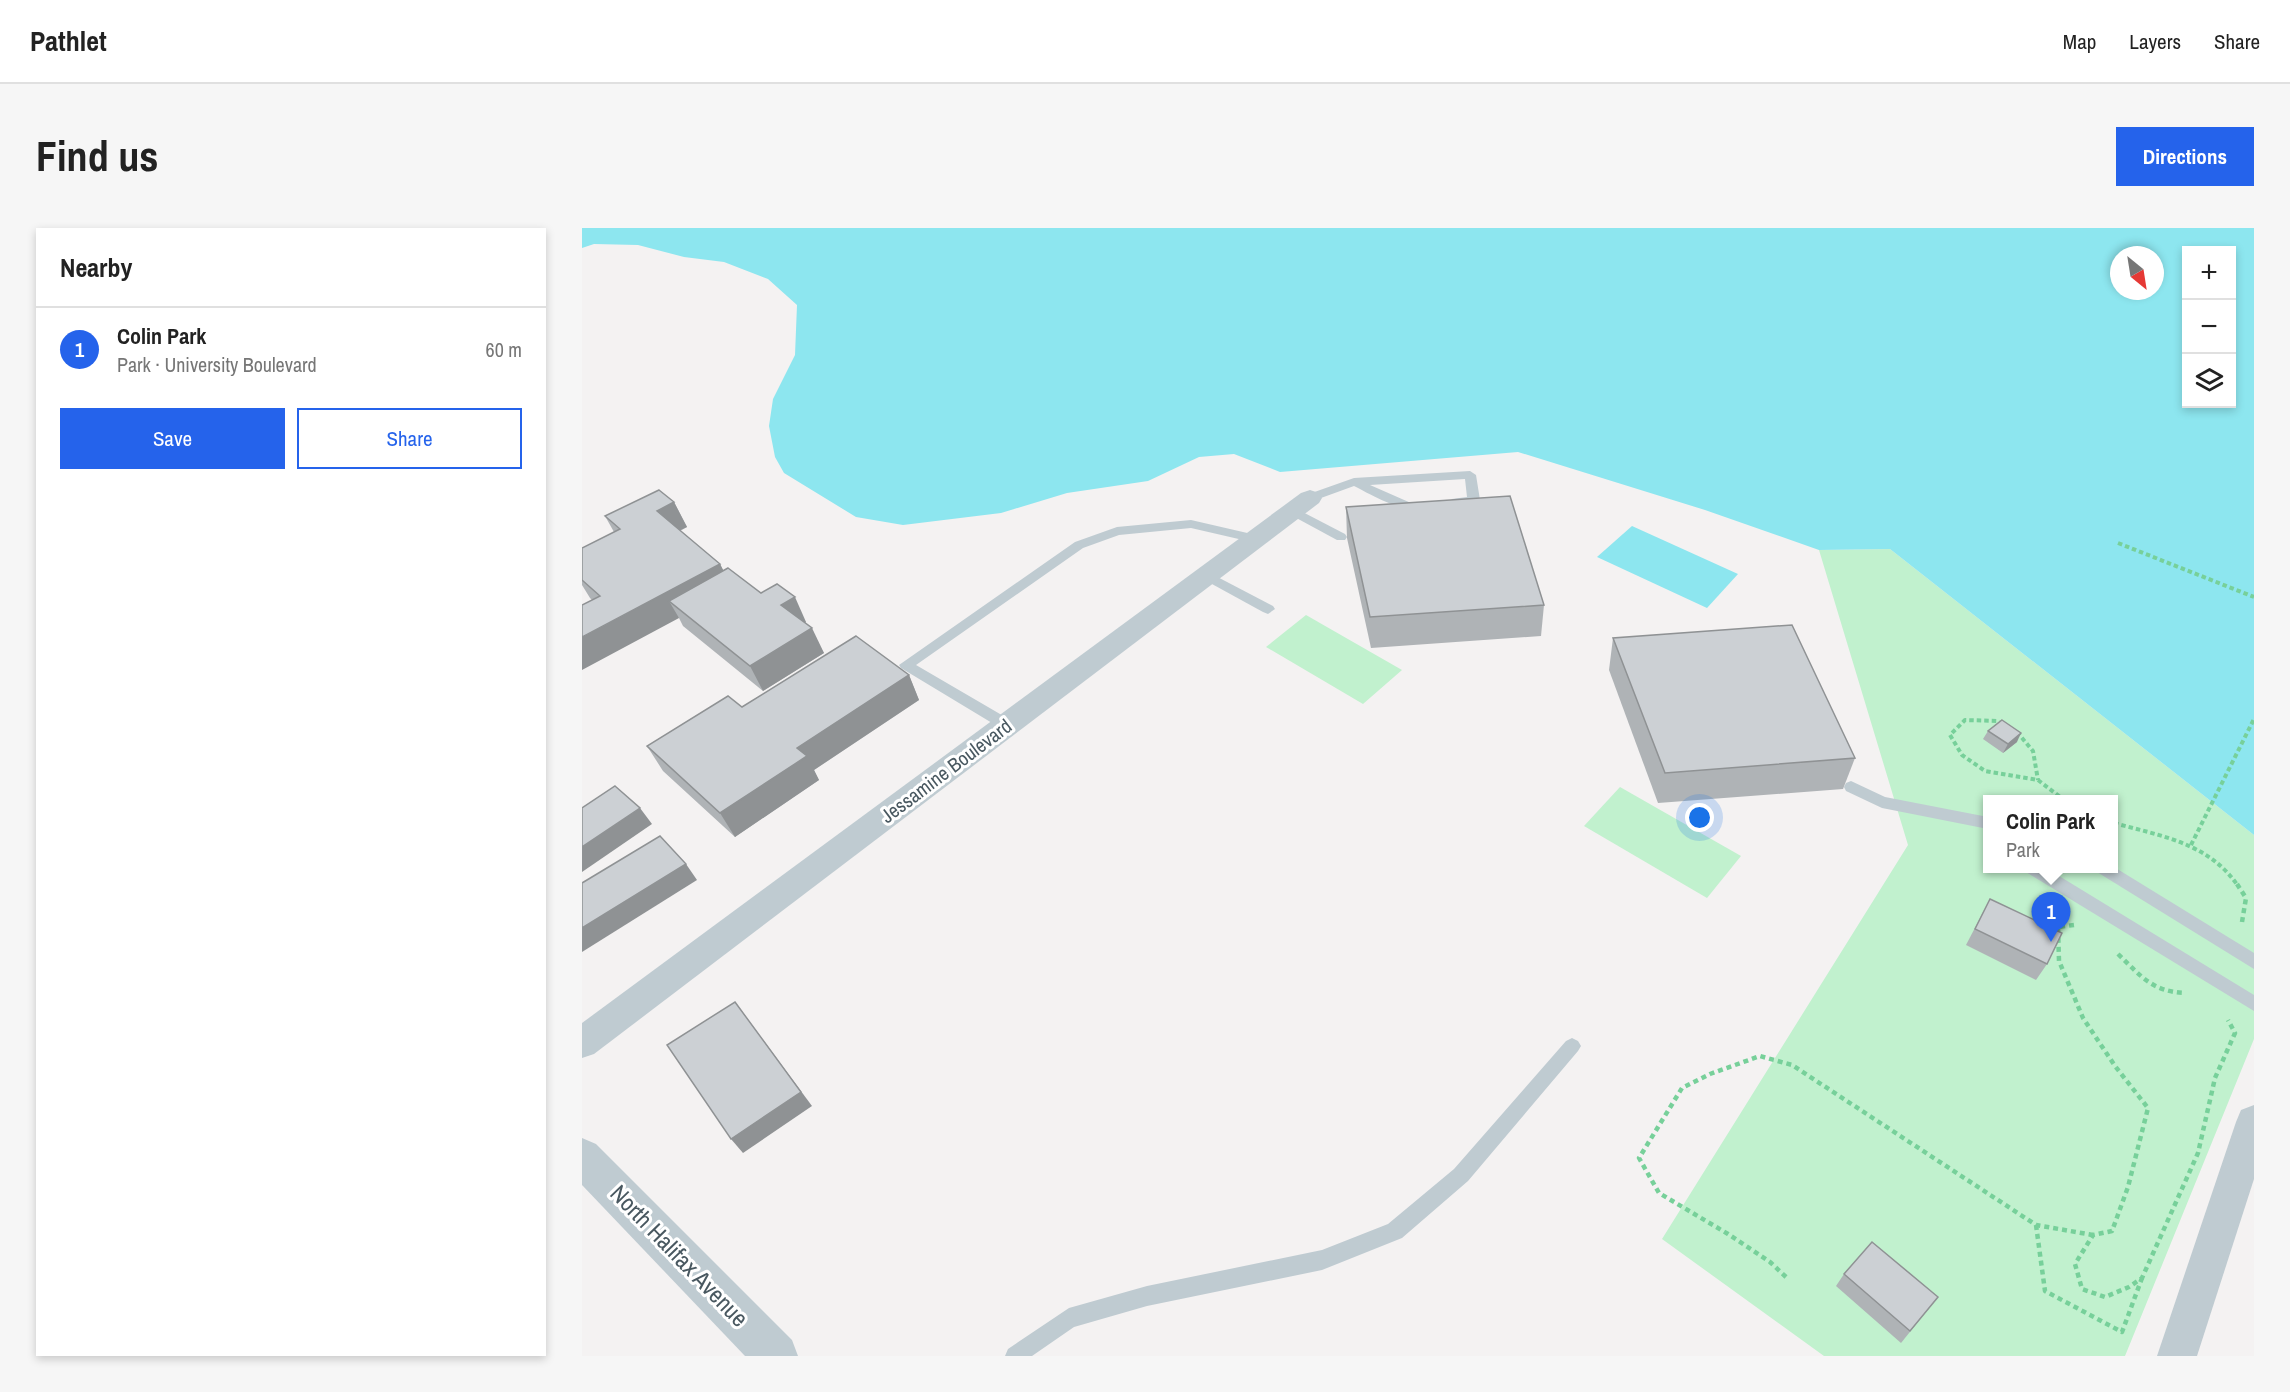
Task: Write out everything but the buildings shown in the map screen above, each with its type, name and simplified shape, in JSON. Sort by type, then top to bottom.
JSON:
[{"type":"street","name":"Jessamine Boulevard","points":[[582,1043],[1302,504]]},
{"type":"street","points":[[2177,1356],[2254,1122]]},
{"type":"street","name":"North Halifax Avenue","points":[[582,1157],[776,1356]]},
{"type":"lane","points":[[1341,537],[1302,504],[1354,482],[1470,475],[1474,500],[1410,507],[1354,482]]},
{"type":"lane","points":[[1007,725],[906,665],[1079,545],[1117,531],[1191,524],[1256,538]]},
{"type":"lane","points":[[1206,575],[1268,609]]},
{"type":"lane","points":[[1851,788],[1882,802],[1983,822]]},
{"type":"lane","points":[[2040,873],[2211,984],[2254,1004]]},
{"type":"lane","points":[[2111,873],[2254,962]]},
{"type":"lane","points":[[1015,1356],[1069,1318],[1146,1296],[1322,1260],[1395,1232],[1461,1175],[1572,1046]]},
{"type":"path","points":[[2118,543],[2254,597]]},
{"type":"path","points":[[2191,845],[2254,719]]},
{"type":"path","points":[[2005,725],[1997,721],[1965,720],[1950,735],[1962,755],[1985,771],[2038,780],[2058,795]]},
{"type":"path","points":[[2012,729],[2033,751],[2038,780]]},
{"type":"path","points":[[2118,824],[2191,845],[2227,870],[2246,898],[2241,933],[2233,948]]},
{"type":"path","points":[[1786,1276],[1728,1233],[1659,1193],[1639,1158],[1682,1088],[1710,1074],[1760,1056],[1792,1065],[2036,1225],[2093,1235],[2112,1231],[2128,1186],[2148,1108],[2115,1066],[2083,1018],[2059,961],[2058,927],[2075,925],[2083,930]]},
{"type":"path","points":[[2036,1225],[2044,1291],[2122,1332],[2142,1278],[2198,1153],[2215,1078],[2235,1033],[2217,1003],[2211,984],[2168,994],[2152,987],[2115,952]]},
{"type":"path","points":[[2093,1235],[2075,1264],[2082,1289],[2105,1297],[2129,1287],[2142,1278]]},
{"type":"green space","points":[[1890,549],[2254,835],[2254,1039],[2125,1356],[1824,1356],[1662,1239],[1908,845],[1819,550]]},
{"type":"green space","points":[[1306,615],[1402,670],[1363,704],[1266,647]]},
{"type":"green space","points":[[1620,787],[1741,856],[1707,898],[1584,826]]},
{"type":"water","points":[[582,228],[2254,228],[2254,835],[1890,549],[1819,550],[1705,510],[1518,452],[1280,472],[1234,454],[1199,457],[1148,481],[1067,493],[1001,513],[903,525],[856,517],[784,473],[775,457],[769,426],[773,399],[795,355],[797,305],[768,279],[724,262],[684,257],[638,245],[594,244],[582,248]]},
{"type":"water","points":[[1632,526],[1738,574],[1707,608],[1597,557]]},
{"type":"place","name":"Colin Park","points":[[2051,942]]}]
